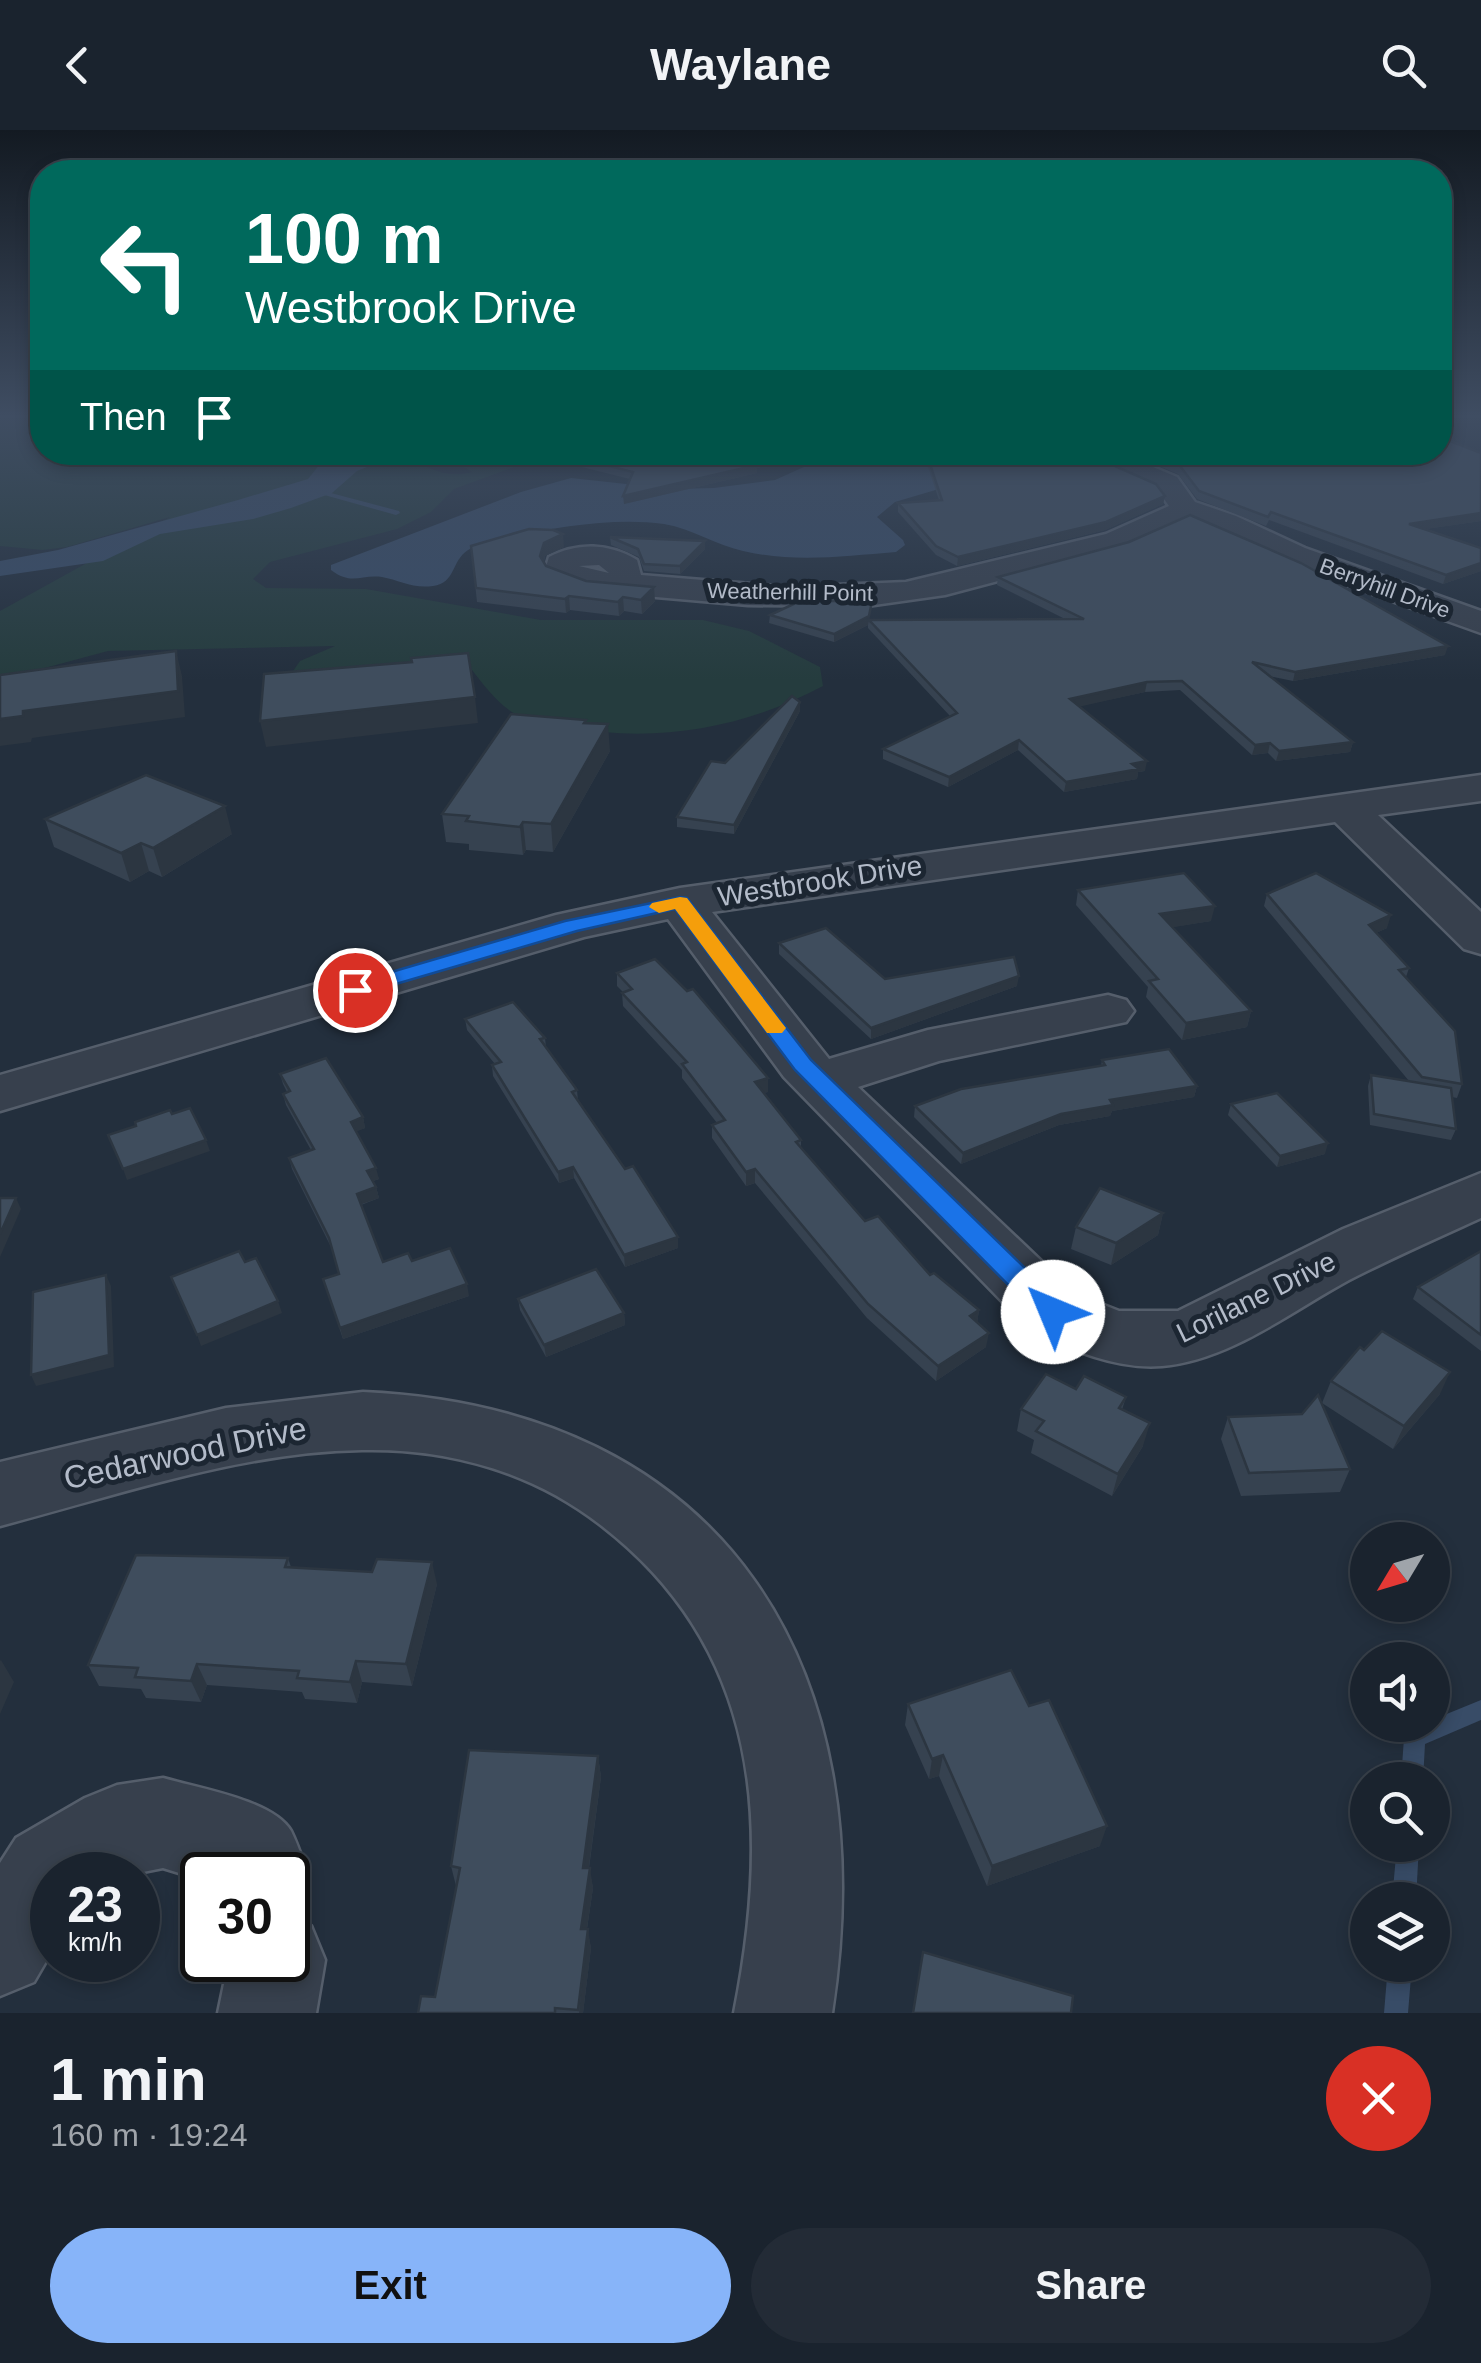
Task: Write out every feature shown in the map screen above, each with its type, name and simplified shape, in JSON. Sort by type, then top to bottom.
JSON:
[{"type":"street","points":[[1175,504],[1178,513]]},
{"type":"street","name":"Berryhill Drive","points":[[1178,513],[1236,529],[1388,591],[1480,623]]},
{"type":"street","name":"Weatherhill Point","points":[[631,584],[712,593],[872,596],[946,584],[1128,536],[1178,513]]},
{"type":"street","name":"Westbrook Drive","points":[[0,1093],[572,926],[680,902],[1481,788]]},
{"type":"street","points":[[1343,806],[1481,940]]},
{"type":"street","name":"Lorilane Drive","points":[[680,902],[819,1082],[1053,1312],[1114,1337],[1166,1340],[1199,1331],[1327,1263],[1481,1194]]},
{"type":"street","points":[[819,1082],[928,1046],[1108,1011]]},
{"type":"street","name":"Cedarwood Drive","points":[[0,1494],[278,1428],[364,1421],[436,1424],[515,1441],[569,1463],[626,1497],[688,1552],[730,1611],[766,1683],[788,1762],[798,1874],[794,1960],[783,2013]]},
{"type":"street","points":[[0,1948],[49,1871],[117,1830],[162,1823],[242,1846],[248,1852]]},
{"type":"street","points":[[266,2013],[272,1982]]},
{"type":"green space","points":[[0,504],[439,504],[397,529],[270,562],[253,579],[266,588],[366,589],[541,620],[703,620],[749,631],[820,667],[823,686],[793,701],[731,722],[699,729],[634,734],[522,718],[501,703],[472,670],[403,680],[291,674],[300,661],[335,646],[108,651],[0,680],[0,611],[170,517],[67,547],[43,550],[0,546]]},
{"type":"water","points":[[224,504],[302,504],[253,519],[160,534],[103,561],[0,576],[0,561],[58,550]]},
{"type":"water","points":[[490,504],[893,504],[877,517],[905,545],[896,552],[782,557],[733,548],[675,526],[607,522],[512,536],[473,547],[446,581],[433,586],[375,576],[351,578],[338,575],[331,565]]},
{"type":"building","points":[[899,504],[1147,504],[1106,522],[958,557],[936,546]]},
{"type":"building","points":[[1233,504],[1481,504],[1481,513],[1409,524],[1481,548],[1481,563],[1446,575],[1271,512],[1268,517]]},
{"type":"building","points":[[1190,515],[1301,563],[1448,646],[1295,672],[1252,662],[1353,742],[1279,751],[1270,743],[1255,745],[1182,681],[1147,682],[1070,699],[1147,761],[1132,764],[1139,769],[1066,782],[1019,740],[949,777],[883,749],[957,713],[869,620],[1084,619],[998,577],[1129,542]]},
{"type":"building","points":[[529,529],[563,534],[544,543],[540,556],[546,566],[586,581],[654,587],[641,600],[623,597],[618,602],[476,588],[471,546]]},
{"type":"building","points":[[610,537],[705,541],[680,566],[644,564],[638,549]]},
{"type":"building","points":[[800,601],[872,601],[869,616],[834,634],[770,615]]},
{"type":"building","points":[[176,651],[178,691],[23,711],[23,716],[0,719],[0,675]]},
{"type":"building","points":[[468,653],[475,697],[260,721],[264,674],[412,662],[411,658]]},
{"type":"building","points":[[792,696],[800,702],[734,825],[677,817],[711,761],[725,763]]},
{"type":"building","points":[[511,714],[608,724],[551,824],[523,822],[520,827],[442,814]]},
{"type":"building","points":[[146,775],[225,806],[153,848],[141,843],[121,853],[45,819]]},
{"type":"building","points":[[1184,873],[1215,906],[1160,914],[1251,1011],[1186,1023],[1149,981],[1158,979],[1078,890]]},
{"type":"building","points":[[1316,873],[1391,915],[1369,925],[1409,968],[1399,970],[1455,1031],[1462,1084],[1422,1077],[1267,894]]},
{"type":"building","points":[[826,928],[885,979],[1014,957],[1019,976],[871,1028],[779,943]]},
{"type":"building","points":[[655,959],[687,991],[693,989],[768,1078],[755,1082],[801,1140],[796,1142],[865,1221],[878,1216],[930,1275],[934,1273],[979,1310],[970,1316],[989,1333],[938,1366],[868,1304],[755,1169],[746,1172],[712,1125],[725,1120],[682,1064],[687,1062],[622,993],[632,989],[617,973]]},
{"type":"building","points":[[513,1002],[545,1038],[540,1039],[577,1090],[572,1092],[625,1169],[633,1166],[678,1237],[624,1255],[573,1167],[558,1172],[492,1065],[501,1062],[465,1019]]},
{"type":"building","points":[[1169,1049],[1197,1086],[1110,1100],[1113,1105],[1061,1114],[963,1153],[915,1106],[961,1089],[1105,1065],[1102,1060]]},
{"type":"building","points":[[326,1058],[363,1117],[351,1122],[376,1168],[367,1171],[376,1187],[357,1194],[383,1262],[408,1253],[412,1261],[450,1248],[467,1284],[340,1328],[323,1279],[339,1274],[329,1238],[289,1158],[314,1149],[283,1094],[290,1091],[280,1074]]},
{"type":"building","points":[[1371,1075],[1451,1088],[1456,1129],[1374,1114]]},
{"type":"building","points":[[1277,1093],[1328,1143],[1280,1156],[1231,1104]]},
{"type":"building","points":[[190,1108],[206,1140],[123,1169],[108,1135],[170,1110],[172,1114]]},
{"type":"building","points":[[1100,1188],[1163,1213],[1116,1243],[1076,1227]]},
{"type":"building","points":[[0,1198],[16,1198],[0,1234]]},
{"type":"building","points":[[239,1251],[245,1262],[256,1258],[278,1301],[197,1335],[171,1277]]},
{"type":"building","points":[[1481,1251],[1481,1335],[1418,1287]]},
{"type":"building","points":[[596,1269],[624,1313],[544,1345],[518,1299]]},
{"type":"building","points":[[106,1275],[109,1355],[31,1375],[33,1292]]},
{"type":"building","points":[[1382,1331],[1450,1372],[1404,1426],[1331,1381],[1360,1347],[1364,1350]]},
{"type":"building","points":[[1046,1374],[1076,1389],[1084,1376],[1126,1397],[1119,1408],[1150,1423],[1118,1474],[1036,1431],[1044,1421],[1021,1409]]},
{"type":"building","points":[[1318,1395],[1350,1469],[1249,1473],[1228,1417],[1302,1414]]},
{"type":"building","points":[[136,1555],[288,1558],[285,1567],[372,1572],[377,1559],[432,1562],[406,1664],[356,1661],[350,1682],[297,1678],[299,1671],[197,1664],[191,1681],[135,1677],[138,1668],[88,1665]]},
{"type":"building","points":[[1011,1670],[1029,1706],[1049,1700],[1107,1826],[992,1866],[943,1755],[932,1759],[908,1704]]},
{"type":"building","points":[[469,1750],[598,1756],[583,1868],[590,1868],[581,1929],[588,1929],[578,2010],[418,2013],[421,1996],[435,1997],[460,1868],[451,1866]]},
{"type":"building","points":[[923,1952],[1073,1996],[1071,2013],[913,2013]]},
{"type":"waterway","points":[[363,504],[396,513]]},
{"type":"waterway","points":[[1413,1762],[1415,1738],[1481,1710]]},
{"type":"waterway","points":[[1405,1882],[1407,1862]]},
{"type":"waterway","points":[[1396,2013],[1399,1982]]},
{"type":"slow traffic","points":[[659,907],[680,902],[775,1028]]},
{"type":"route","points":[[355,990],[572,926],[680,902],[803,1065],[1053,1312]]}]
